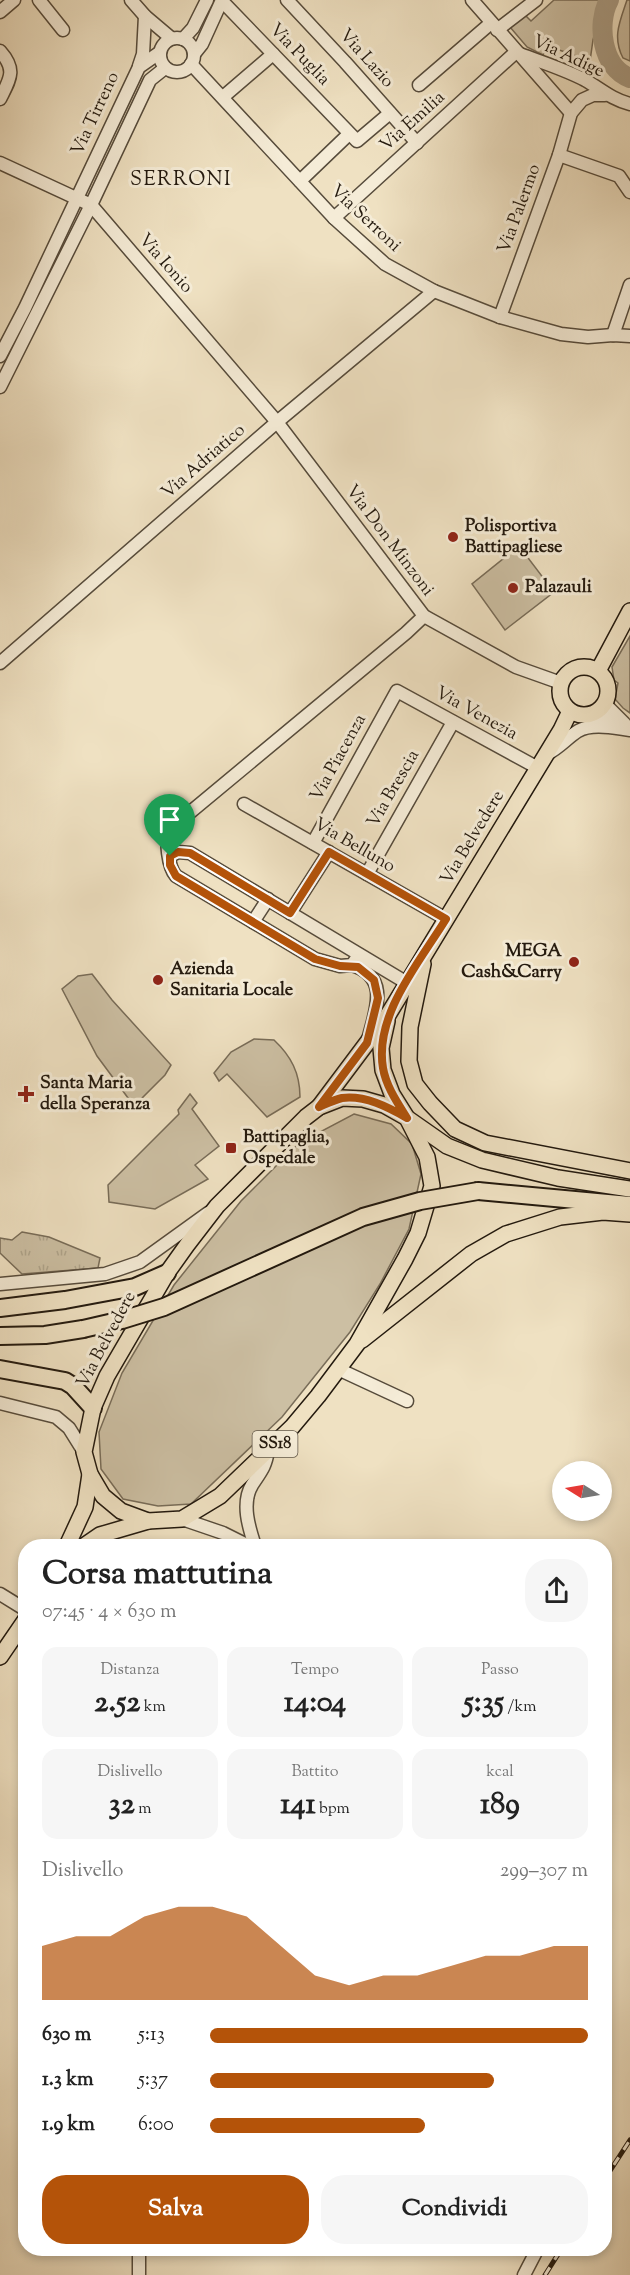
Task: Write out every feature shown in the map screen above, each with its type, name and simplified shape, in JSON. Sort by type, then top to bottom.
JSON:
[{"type":"highway","points":[[0,1336],[45,1335],[82,1329],[164,1307],[363,1217],[420,1201],[478,1191],[630,1205]]},
{"type":"highway","points":[[0,1308],[65,1300],[135,1287],[167,1273]]},
{"type":"highway","points":[[0,1369],[65,1381],[74,1386],[93,1408]]},
{"type":"main road","points":[[598,670],[630,611]]},
{"type":"main road","points":[[584,666],[598,670],[608,684],[609,691],[605,704],[591,714],[576,714],[570,711],[561,698],[561,683],[564,676],[584,666]]},
{"type":"main road","name":"Via Belvedere","points":[[388,1015],[381,1048],[383,1070],[392,1094],[427,1157],[432,1186],[418,1233],[405,1259],[357,1344],[338,1369],[292,1427],[220,1496],[182,1519],[148,1521],[121,1511],[103,1496],[90,1474],[84,1452],[93,1408],[107,1376],[167,1273],[217,1206],[287,1134],[319,1107],[388,1015],[538,768],[570,711]]},
{"type":"main road","points":[[425,954],[410,1027],[409,1061],[415,1084],[430,1103],[455,1129],[485,1143],[630,1171]]},
{"type":"main road","name":"Via Belvedere","points":[[319,1107],[342,1098],[363,1099],[384,1105],[407,1118]]},
{"type":"main road","name":"SS18","points":[[407,1118],[447,1146],[482,1160],[558,1178],[630,1189]]},
{"type":"main road","name":"SS18","points":[[357,1344],[471,1254],[506,1234],[560,1217],[603,1212],[630,1214]]},
{"type":"main road","name":"SS18","points":[[70,1539],[85,1507],[90,1474]]},
{"type":"main road","name":"SS18","points":[[94,1539],[100,1535],[148,1521]]},
{"type":"main road","points":[[0,1657],[18,1631]]},
{"type":"street","points":[[0,12],[14,0]]},
{"type":"street","points":[[39,0],[63,30]]},
{"type":"street","points":[[131,0],[145,16],[191,46],[193,59]]},
{"type":"street","points":[[160,50],[193,28],[207,0]]},
{"type":"street","points":[[145,16],[147,25],[160,50],[160,61],[165,68],[177,72],[183,71],[202,44],[222,0]]},
{"type":"street","name":"Via Puglia","points":[[222,0],[349,134]]},
{"type":"street","name":"Via Lazio","points":[[287,0],[417,143]]},
{"type":"street","name":"Via Adige","points":[[472,0],[571,113],[582,100],[593,95],[605,94]]},
{"type":"street","points":[[419,85],[494,26],[536,0]]},
{"type":"street","points":[[140,66],[145,16]]},
{"type":"street","name":"Via Tirreno","points":[[0,356],[140,66],[160,50]]},
{"type":"street","points":[[0,51],[8,60],[12,76],[0,99]]},
{"type":"street","name":"Via Adige","points":[[516,52],[582,79],[605,94],[630,104]]},
{"type":"street","name":"Via Emilia","points":[[334,218],[516,52]]},
{"type":"street","points":[[223,97],[273,54]]},
{"type":"street","name":"Via Serroni","points":[[193,59],[223,97],[334,218],[385,264],[434,291],[500,317],[561,334],[588,337],[630,336]]},
{"type":"street","name":"Via Tirreno","points":[[0,387],[91,205],[150,80],[165,68]]},
{"type":"street","points":[[300,181],[349,134],[357,141],[390,113]]},
{"type":"street","name":"Via Palermo","points":[[500,317],[559,155],[571,113]]},
{"type":"street","points":[[559,155],[619,176],[630,192]]},
{"type":"street","name":"Via Ionio","points":[[1,164],[91,205],[277,422]]},
{"type":"street","points":[[630,285],[613,335],[630,345]]},
{"type":"street","name":"Via Adriatico","points":[[0,663],[277,422],[434,291]]},
{"type":"street","name":"Via Don Minzoni","points":[[277,422],[424,616],[516,667],[561,683]]},
{"type":"street","points":[[356,960],[340,966],[315,959],[176,876],[170,865],[167,842],[170,829],[424,616]]},
{"type":"street","name":"Via Venezia","points":[[397,692],[538,768]]},
{"type":"street","name":"Via Piacenza","points":[[313,843],[397,692]]},
{"type":"street","points":[[605,704],[628,727]]},
{"type":"street","points":[[591,714],[628,727]]},
{"type":"street","name":"Via Brescia","points":[[367,874],[453,722]]},
{"type":"street","points":[[546,754],[560,747],[579,730],[589,727],[628,727]]},
{"type":"street","name":"Via Belluno","points":[[244,804],[446,919]]},
{"type":"street","points":[[170,856],[178,852],[190,853],[290,913],[356,960],[407,983]]},
{"type":"street","points":[[290,913],[329,852]]},
{"type":"street","points":[[253,922],[268,899]]},
{"type":"street","points":[[356,960],[358,967],[374,980],[377,991],[377,1006],[367,1043]]},
{"type":"street","points":[[3,1284],[105,1274],[140,1262],[217,1206]]},
{"type":"street","points":[[338,1369],[407,1401]]},
{"type":"street","points":[[0,1403],[56,1417],[69,1428],[84,1452]]},
{"type":"street","points":[[253,1539],[246,1502],[250,1487],[265,1468],[268,1451]]},
{"type":"street","points":[[182,1519],[235,1539]]},
{"type":"street","points":[[0,1594],[18,1605]]},
{"type":"street","points":[[139,2256],[139,2275]]},
{"type":"street","points":[[524,2275],[534,2256]]},
{"type":"green space","points":[[554,0],[604,0],[590,61],[548,46],[543,55],[527,47],[510,27],[524,14],[531,21]]},
{"type":"green space","points":[[627,0],[630,0],[630,61],[623,58],[618,43],[620,22]]},
{"type":"green space","name":"Palazauli","points":[[519,546],[554,592],[505,630],[472,584]]},
{"type":"green space","points":[[630,636],[630,713],[615,699],[618,683],[614,680],[612,667]]},
{"type":"green space","points":[[92,974],[112,1000],[171,1065],[165,1075],[134,1106],[97,1056],[62,989],[78,976]]},
{"type":"green space","points":[[254,1039],[274,1040],[290,1059],[298,1080],[300,1097],[267,1117],[227,1074],[219,1081],[214,1073],[231,1052]]},
{"type":"green space","points":[[190,1094],[197,1103],[192,1109],[219,1146],[195,1165],[208,1179],[155,1209],[109,1202],[108,1185],[179,1114],[178,1110]]},
{"type":"green space","points":[[354,1114],[391,1124],[412,1144],[421,1174],[409,1229],[380,1284],[350,1332],[282,1417],[191,1504],[158,1506],[123,1499],[101,1469],[99,1432],[122,1373],[174,1285],[241,1201],[299,1143]]},
{"type":"green space","points":[[22,1232],[49,1237],[100,1258],[98,1268],[22,1274],[0,1253],[0,1238],[12,1240]]},
{"type":"waterway","points":[[609,0],[603,21],[604,44],[613,65],[630,78]]},
{"type":"railway","points":[[612,2168],[630,2140]]},
{"type":"railway","points":[[545,2275],[557,2256]]},
{"type":"place","name":"Polisportiva Battipagliese","points":[[453,537]]},
{"type":"place","name":"Palazauli","points":[[513,588]]},
{"type":"place","name":"MEGA Cash&Carry","points":[[574,962]]},
{"type":"place","name":"Azienda Sanitaria Locale","points":[[158,980]]},
{"type":"place","name":"Santa Maria della Speranza","points":[[26,1094]]},
{"type":"place","name":"Battipaglia, Ospedale","points":[[231,1148]]},
{"type":"district","name":"SERRONI","points":[[181,180]]},
{"type":"route","points":[[178,852],[190,853],[290,913],[329,852],[446,919],[388,1015],[381,1048],[383,1070],[392,1094],[407,1118],[384,1105],[363,1099],[342,1098],[319,1107],[367,1043],[378,998],[374,980],[358,967],[340,966],[315,959],[176,876],[170,865],[170,856],[178,852]]}]
